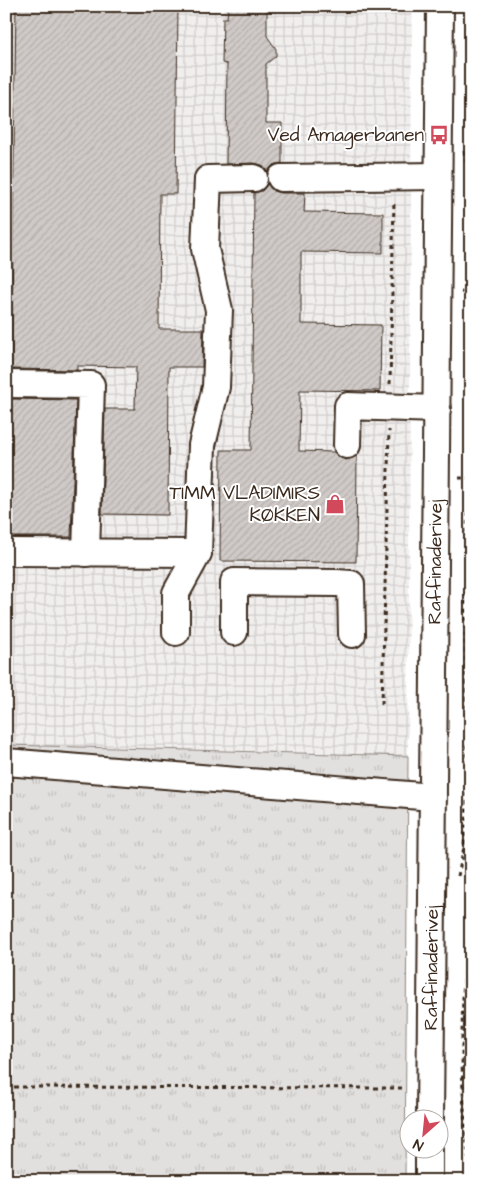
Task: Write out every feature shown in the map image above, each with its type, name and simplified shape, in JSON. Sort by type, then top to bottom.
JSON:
[{"type":"street","name":"Raffinaderivej","points":[[430,1110],[440,6]]},
{"type":"street","points":[[281,178],[438,176]]},
{"type":"street","points":[[176,632],[176,593],[198,553],[202,445],[216,387],[219,310],[205,249],[208,179],[254,178]]},
{"type":"street","points":[[6,384],[91,385],[86,553]]},
{"type":"street","points":[[347,444],[348,406],[437,409]]},
{"type":"street","points":[[6,552],[198,553]]},
{"type":"street","points":[[234,632],[234,582],[337,583],[351,584],[352,634]]},
{"type":"street","points":[[6,762],[433,797]]},
{"type":"street","points":[[429,1160],[429,1181]]},
{"type":"path","points":[[465,68],[471,25]]},
{"type":"path","points":[[465,81],[471,122]]},
{"type":"path","points":[[382,704],[394,177]]},
{"type":"path","points":[[471,358],[471,446]]},
{"type":"path","points":[[471,900],[462,1011],[462,1076],[471,1178]]},
{"type":"path","points":[[6,1086],[383,1090],[430,1086]]},
{"type":"shaded area","points":[[6,6],[412,6],[408,756],[6,745]]},
{"type":"green space","points":[[6,745],[408,756],[406,1110],[400,1110],[400,1160],[405,1160],[405,1181],[6,1181]]},
{"type":"green space","points":[[471,961],[471,1125],[468,1075]]},
{"type":"building","points":[[16,6],[178,6],[176,194],[160,194],[159,329],[203,329],[202,367],[169,367],[168,515],[102,514],[105,409],[135,409],[136,367],[77,366],[77,370],[11,369]]},
{"type":"building","points":[[228,6],[267,6],[267,36],[276,49],[276,56],[266,64],[266,123],[282,123],[282,163],[273,165],[267,172],[262,165],[254,163],[226,164],[227,64],[222,63],[223,18],[227,18]]},
{"type":"building","points":[[268,184],[273,191],[281,193],[305,193],[304,212],[383,213],[383,253],[301,252],[301,324],[381,325],[380,391],[300,390],[299,451],[334,452],[346,460],[357,456],[356,562],[220,561],[221,450],[251,450],[254,193],[262,191]]},
{"type":"building","points":[[11,399],[76,400],[71,537],[10,537]]},
{"type":"place","name":"Ved Amagerbanen","points":[[439,135]]},
{"type":"place","name":"TIMM VLADIMIRS KØKKEN","points":[[335,504]]}]
